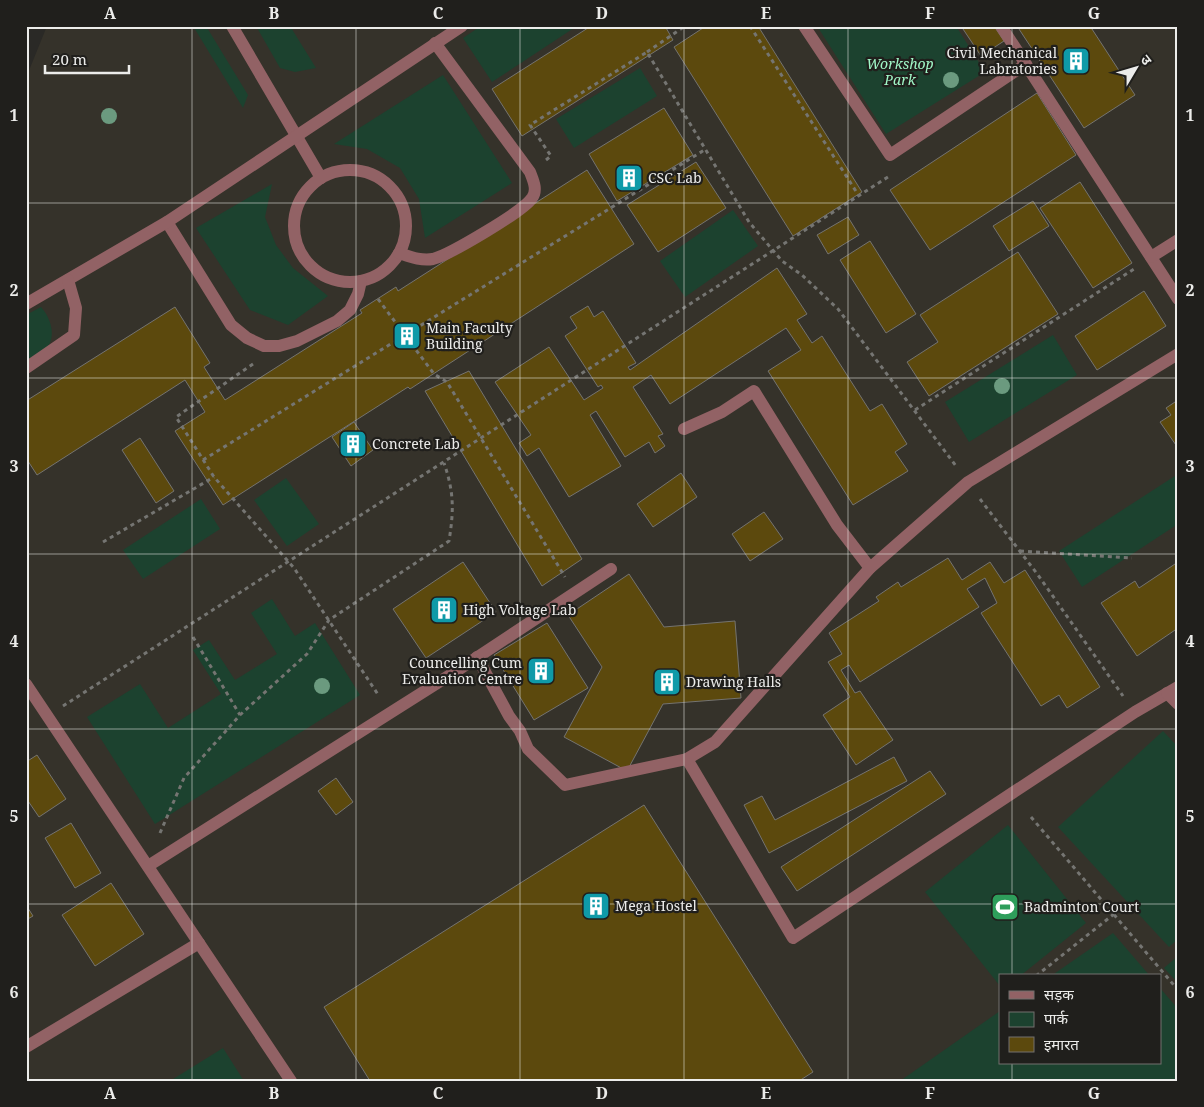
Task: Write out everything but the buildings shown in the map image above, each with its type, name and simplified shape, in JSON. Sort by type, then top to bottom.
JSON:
[{"type":"lane","points":[[232,26],[295,138],[321,178]]},
{"type":"lane","points":[[26,304],[167,222],[462,26]]},
{"type":"lane","points":[[804,26],[890,155],[1026,64]]},
{"type":"lane","points":[[1001,26],[1178,299]]},
{"type":"lane","points":[[399,253],[425,260],[436,258],[474,239],[533,198],[534,182],[530,172],[435,43]]},
{"type":"lane","points":[[350,170],[366,172],[393,190],[402,205],[406,221],[405,238],[399,253],[389,266],[376,276],[361,281],[345,282],[322,274],[304,258],[297,244],[294,230],[298,207],[309,188],[321,178],[335,172],[350,170]]},
{"type":"lane","points":[[167,222],[231,325],[248,338],[264,346],[279,346],[297,341],[337,321],[350,310],[358,294],[361,281]]},
{"type":"lane","points":[[1151,258],[1178,240]]},
{"type":"lane","points":[[26,368],[74,334],[76,308],[68,280]]},
{"type":"lane","points":[[477,657],[509,716],[520,731],[528,749],[565,786],[687,759],[715,742],[870,568],[968,482],[1178,354]]},
{"type":"lane","points":[[684,429],[722,412],[754,391],[837,525],[870,568]]},
{"type":"lane","points":[[148,866],[611,570]]},
{"type":"lane","points":[[26,684],[289,1080]]},
{"type":"lane","points":[[687,759],[793,938],[1135,712],[1172,690],[1178,704]]},
{"type":"lane","points":[[26,1048],[199,943]]},
{"type":"path","points":[[530,172],[551,156],[530,125],[685,26]]},
{"type":"path","points":[[750,26],[859,196]]},
{"type":"path","points":[[647,52],[749,222],[774,252],[838,309],[1019,550],[1135,712]]},
{"type":"path","points":[[203,460],[706,149]]},
{"type":"path","points":[[48,716],[774,252],[899,170]]},
{"type":"path","points":[[915,410],[1151,258]]},
{"type":"path","points":[[376,276],[378,299],[434,374],[447,382],[575,593]]},
{"type":"path","points":[[279,346],[176,417],[214,477],[288,562],[329,620],[390,713]]},
{"type":"path","points":[[148,866],[165,820],[184,778],[240,715],[307,654],[329,620],[449,541],[453,513],[452,488],[444,462]]},
{"type":"path","points":[[103,542],[214,477]]},
{"type":"path","points":[[1019,550],[1132,558]]},
{"type":"path","points":[[193,637],[240,715]]},
{"type":"path","points":[[1031,817],[1178,990]]},
{"type":"path","points":[[1039,974],[1114,914]]},
{"type":"shaded area","points":[[47,26],[1178,26],[1178,1081],[26,1081],[26,78]]},
{"type":"green space","points":[[193,26],[206,26],[248,95],[243,108]]},
{"type":"green space","points":[[256,26],[290,26],[316,68],[295,72],[280,68]]},
{"type":"green space","points":[[481,26],[577,26],[492,82],[463,38]]},
{"type":"green space","name":"Workshop Park","points":[[817,26],[956,26],[985,72],[886,134]]},
{"type":"green space","points":[[640,68],[657,96],[574,148],[556,119]]},
{"type":"green space","points":[[443,75],[512,183],[425,238],[419,199],[400,168],[367,149],[334,144]]},
{"type":"green space","points":[[272,184],[265,217],[276,245],[293,268],[328,296],[288,325],[250,310],[196,228]]},
{"type":"green space","points":[[733,210],[758,246],[685,297],[660,261]]},
{"type":"green space","points":[[41,307],[50,323],[51,341],[42,352],[26,361],[26,315]]},
{"type":"green space","points":[[1053,335],[1077,375],[969,442],[945,402]]},
{"type":"green space","points":[[1178,474],[1178,524],[1082,587],[1059,551]]},
{"type":"green space","points":[[286,478],[319,524],[287,546],[254,500]]},
{"type":"green space","points":[[201,499],[220,529],[143,579],[123,550]]},
{"type":"green space","points":[[272,599],[295,636],[315,623],[360,695],[155,824],[87,717],[140,684],[168,728],[221,694],[193,650],[209,640],[235,680],[277,654],[251,613]]},
{"type":"green space","points":[[1163,731],[1178,747],[1178,939],[1169,947],[1058,827]]},
{"type":"green space","name":"Badminton Court","points":[[1008,825],[1086,923],[1022,974],[999,974],[999,985],[925,892]]},
{"type":"green space","points":[[1113,933],[1148,974],[1054,974]]},
{"type":"green space","points":[[1178,956],[1178,983],[1164,968]]},
{"type":"green space","points":[[1162,990],[1178,1009],[1178,1081],[900,1081],[999,1012],[999,1064],[1162,1064]]},
{"type":"green space","points":[[223,1048],[244,1081],[170,1081]]},
{"type":"place","name":"Civil Mechanical Labratories","points":[[1076,61]]},
{"type":"place","name":"CSC Lab","points":[[629,178]]},
{"type":"place","name":"Main Faculty Building","points":[[407,336]]},
{"type":"place","name":"Concrete Lab","points":[[353,444]]},
{"type":"place","name":"High Voltage Lab","points":[[444,610]]},
{"type":"place","name":"Councelling Cum Evaluation Centre","points":[[541,671]]},
{"type":"place","name":"Drawing Halls","points":[[667,682]]},
{"type":"place","name":"Mega Hostel","points":[[596,906]]},
{"type":"place","name":"Badminton Court","points":[[1005,907]]}]
